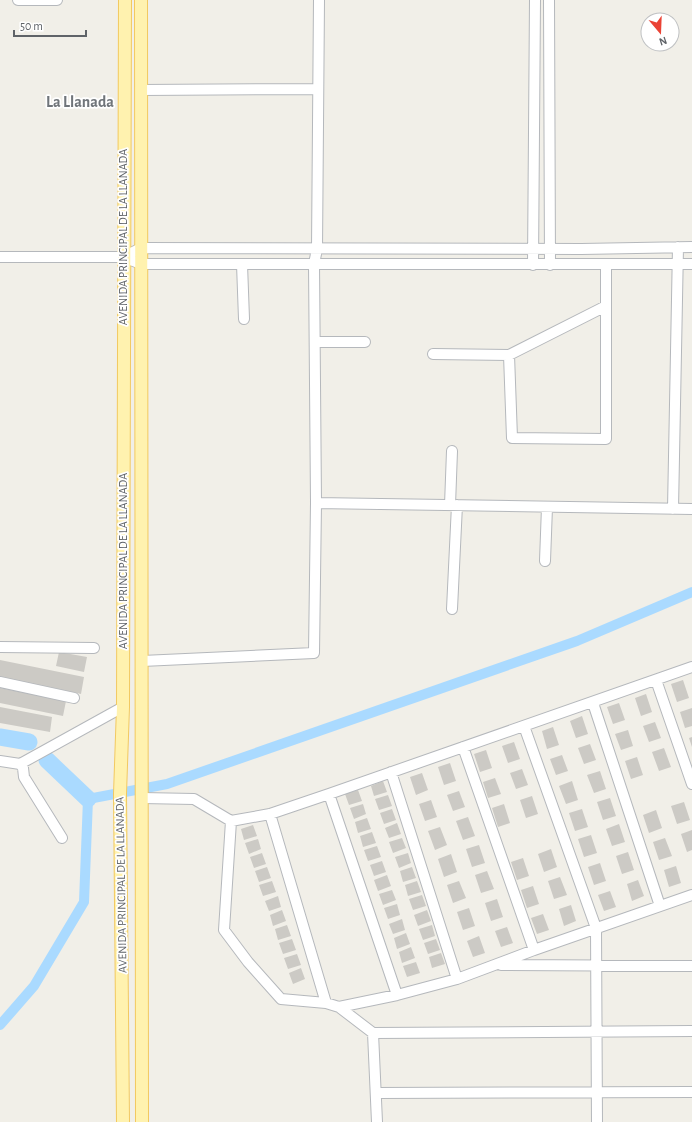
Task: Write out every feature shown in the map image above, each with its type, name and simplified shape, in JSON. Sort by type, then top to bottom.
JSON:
[{"type":"main road","name":"AVENIDA PRINCIPAL DE LA LLANADA","points":[[123,1122],[120,794],[122,707],[125,0]]},
{"type":"main road","name":"AVENIDA PRINCIPAL DE LA LLANADA","points":[[141,0],[142,1122]]},
{"type":"main road","points":[[122,707],[134,701],[142,689]]},
{"type":"main road","points":[[122,707],[133,709],[142,720]]},
{"type":"street","points":[[18,0],[57,0]]},
{"type":"street","points":[[142,661],[314,653],[316,503],[314,264],[317,249],[319,0]]},
{"type":"street","points":[[533,265],[535,0]]},
{"type":"street","points":[[549,0],[550,265]]},
{"type":"street","points":[[141,90],[318,90]]},
{"type":"street","points":[[673,509],[678,247]]},
{"type":"street","points":[[123,257],[141,248],[550,249],[692,247]]},
{"type":"street","points":[[0,257],[123,257],[141,264],[692,264]]},
{"type":"street","points":[[242,264],[244,319]]},
{"type":"street","points":[[509,355],[512,438],[606,439],[606,264]]},
{"type":"street","points":[[433,354],[509,355],[606,306]]},
{"type":"street","points":[[315,342],[365,342]]},
{"type":"street","points":[[452,451],[452,608]]},
{"type":"street","points":[[316,503],[692,509]]},
{"type":"street","points":[[545,561],[548,507]]},
{"type":"street","points":[[0,647],[94,648]]},
{"type":"street","points":[[142,798],[194,799],[231,821],[270,814],[692,668]]},
{"type":"street","points":[[656,680],[692,784]]},
{"type":"street","points":[[0,682],[74,698]]},
{"type":"street","points":[[593,703],[660,906]]},
{"type":"street","points":[[0,761],[20,764],[122,707]]},
{"type":"street","points":[[524,726],[596,928],[597,1122]]},
{"type":"street","points":[[463,747],[534,950]]},
{"type":"street","points":[[20,764],[23,768],[24,777],[62,838]]},
{"type":"street","points":[[391,772],[457,979]]},
{"type":"street","points":[[329,794],[397,994]]},
{"type":"street","points":[[270,814],[326,1003]]},
{"type":"street","points":[[231,821],[224,930],[248,962],[281,999],[326,1003],[338,1007],[374,1033],[692,1031]]},
{"type":"street","points":[[338,1007],[457,979],[534,950],[692,895]]},
{"type":"street","points":[[495,965],[692,966]]},
{"type":"street","points":[[374,1033],[377,1122]]},
{"type":"street","points":[[376,1093],[692,1092]]},
{"type":"building","points":[[59,652],[87,657],[84,672],[56,666]]},
{"type":"building","points":[[0,660],[84,677],[81,694],[0,677]]},
{"type":"building","points":[[683,680],[689,698],[677,702],[671,684]]},
{"type":"building","points":[[0,688],[66,701],[63,716],[0,703]]},
{"type":"building","points":[[646,694],[652,712],[641,716],[635,698]]},
{"type":"building","points":[[619,703],[625,720],[613,724],[607,707]]},
{"type":"building","points":[[0,707],[52,717],[50,732],[0,723]]},
{"type":"building","points":[[692,708],[692,726],[685,728],[680,712]]},
{"type":"building","points":[[582,716],[588,734],[576,738],[570,721]]},
{"type":"building","points":[[655,722],[661,738],[649,742],[643,726]]},
{"type":"building","points":[[553,727],[559,745],[547,749],[542,731]]},
{"type":"building","points":[[628,730],[633,746],[621,750],[615,734]]},
{"type":"building","points":[[692,737],[692,747],[689,738]]},
{"type":"building","points":[[514,742],[520,759],[508,763],[502,746]]},
{"type":"building","points":[[590,744],[596,760],[584,764],[578,748]]},
{"type":"building","points":[[664,748],[671,767],[659,771],[652,752]]},
{"type":"building","points":[[486,750],[492,768],[480,772],[474,754]]},
{"type":"building","points":[[562,755],[568,771],[556,775],[550,759]]},
{"type":"building","points":[[637,757],[643,775],[631,779],[625,761]]},
{"type":"building","points":[[450,763],[456,781],[444,785],[438,767]]},
{"type":"building","points":[[522,769],[528,785],[516,789],[510,773]]},
{"type":"building","points":[[600,771],[606,789],[594,793],[587,775]]},
{"type":"building","points":[[422,773],[428,790],[416,795],[410,777]]},
{"type":"building","points":[[495,778],[501,794],[488,798],[483,782]]},
{"type":"building","points":[[383,781],[387,792],[374,796],[371,786]]},
{"type":"building","points":[[572,781],[578,800],[566,804],[559,786]]},
{"type":"building","points":[[358,790],[362,801],[349,805],[345,794]]},
{"type":"building","points":[[459,791],[465,807],[453,811],[447,795]]},
{"type":"building","points":[[388,795],[392,806],[379,810],[375,799]]},
{"type":"building","points":[[532,796],[538,814],[526,818],[520,800]]},
{"type":"building","points":[[610,798],[616,816],[603,820],[597,802]]},
{"type":"building","points":[[431,800],[437,817],[425,821],[419,804]]},
{"type":"building","points":[[684,802],[690,820],[677,824],[671,806]]},
{"type":"building","points":[[363,804],[366,814],[354,819],[350,808]]},
{"type":"building","points":[[504,804],[510,823],[498,827],[492,808]]},
{"type":"building","points":[[392,809],[396,820],[384,824],[380,813]]},
{"type":"building","points":[[582,809],[588,827],[575,831],[569,813]]},
{"type":"building","points":[[656,810],[662,828],[649,833],[643,815]]},
{"type":"building","points":[[468,817],[475,836],[463,840],[456,821]]},
{"type":"building","points":[[367,818],[371,829],[358,833],[355,822]]},
{"type":"building","points":[[397,823],[401,834],[389,838],[385,828]]},
{"type":"building","points":[[619,824],[625,842],[612,846],[606,829]]},
{"type":"building","points":[[253,825],[257,836],[244,840],[241,829]]},
{"type":"building","points":[[440,827],[447,845],[435,850],[428,831]]},
{"type":"building","points":[[692,830],[692,850],[687,852],[681,834]]},
{"type":"building","points":[[372,832],[376,843],[363,847],[360,836]]},
{"type":"building","points":[[591,835],[597,853],[584,857],[578,839]]},
{"type":"building","points":[[402,838],[406,848],[393,853],[389,842]]},
{"type":"building","points":[[665,838],[672,856],[659,860],[653,842]]},
{"type":"building","points":[[258,839],[261,849],[249,854],[245,843]]},
{"type":"building","points":[[479,845],[485,863],[472,867],[466,849]]},
{"type":"building","points":[[377,846],[381,857],[368,861],[364,850]]},
{"type":"building","points":[[551,849],[557,867],[544,872],[538,854]]},
{"type":"building","points":[[628,852],[634,870],[622,874],[616,856]]},
{"type":"building","points":[[262,853],[266,864],[254,868],[250,857]]},
{"type":"building","points":[[408,853],[411,863],[399,868],[395,857]]},
{"type":"building","points":[[451,854],[457,872],[444,877],[438,859]]},
{"type":"building","points":[[523,858],[529,876],[517,880],[511,862]]},
{"type":"building","points":[[382,861],[386,872],[374,876],[370,865]]},
{"type":"building","points":[[600,863],[606,881],[594,885],[588,867]]},
{"type":"building","points":[[676,866],[681,883],[669,887],[664,870]]},
{"type":"building","points":[[267,867],[271,878],[259,882],[255,871]]},
{"type":"building","points":[[412,867],[416,878],[403,882],[400,871]]},
{"type":"building","points":[[487,871],[494,889],[481,893],[475,875]]},
{"type":"building","points":[[387,875],[391,886],[378,891],[374,880]]},
{"type":"building","points":[[560,877],[567,895],[554,899],[548,881]]},
{"type":"building","points":[[638,880],[644,896],[632,901],[627,884]]},
{"type":"building","points":[[272,881],[276,892],[263,896],[259,885]]},
{"type":"building","points":[[417,881],[421,892],[408,896],[405,885]]},
{"type":"building","points":[[459,881],[466,898],[453,903],[447,885]]},
{"type":"building","points":[[533,886],[539,904],[527,908],[521,890]]},
{"type":"building","points":[[392,890],[396,900],[383,905],[379,894]]},
{"type":"building","points":[[610,891],[616,907],[604,911],[598,895]]},
{"type":"building","points":[[422,895],[426,906],[413,910],[409,899]]},
{"type":"building","points":[[278,896],[281,907],[269,911],[265,901]]},
{"type":"building","points":[[497,899],[503,917],[491,921],[485,903]]},
{"type":"building","points":[[397,904],[400,915],[388,919],[384,908]]},
{"type":"building","points":[[571,905],[576,921],[564,926],[559,909]]},
{"type":"building","points":[[469,908],[475,926],[463,930],[457,912]]},
{"type":"building","points":[[282,910],[286,921],[273,926],[270,915]]},
{"type":"building","points":[[427,910],[431,921],[418,926],[414,915]]},
{"type":"building","points":[[543,914],[549,930],[537,934],[531,918]]},
{"type":"building","points":[[402,919],[405,930],[393,934],[389,924]]},
{"type":"building","points":[[287,925],[291,936],[278,940],[275,929]]},
{"type":"building","points":[[432,925],[435,936],[423,940],[419,929]]},
{"type":"building","points":[[507,927],[513,943],[501,947],[495,931]]},
{"type":"building","points":[[406,933],[410,944],[397,949],[394,938]]},
{"type":"building","points":[[479,936],[485,953],[473,957],[467,941]]},
{"type":"building","points":[[292,939],[296,950],[283,954],[279,943]]},
{"type":"building","points":[[436,939],[440,950],[428,954],[424,943]]},
{"type":"building","points":[[411,947],[415,958],[402,963],[399,952]]},
{"type":"building","points":[[441,953],[445,964],[432,968],[429,957]]},
{"type":"building","points":[[297,954],[301,965],[288,969],[284,958]]},
{"type":"building","points":[[416,962],[420,973],[407,977],[403,966]]},
{"type":"building","points":[[301,968],[305,979],[293,984],[289,973]]},
{"type":"waterway","points":[[0,1025],[34,986],[84,902],[88,799],[167,784],[577,641],[692,592]]},
{"type":"waterway","points":[[0,737],[29,742]]},
{"type":"waterway","points":[[47,760],[88,799]]},
{"type":"district","name":"La Llanada","points":[[80,102]]}]
